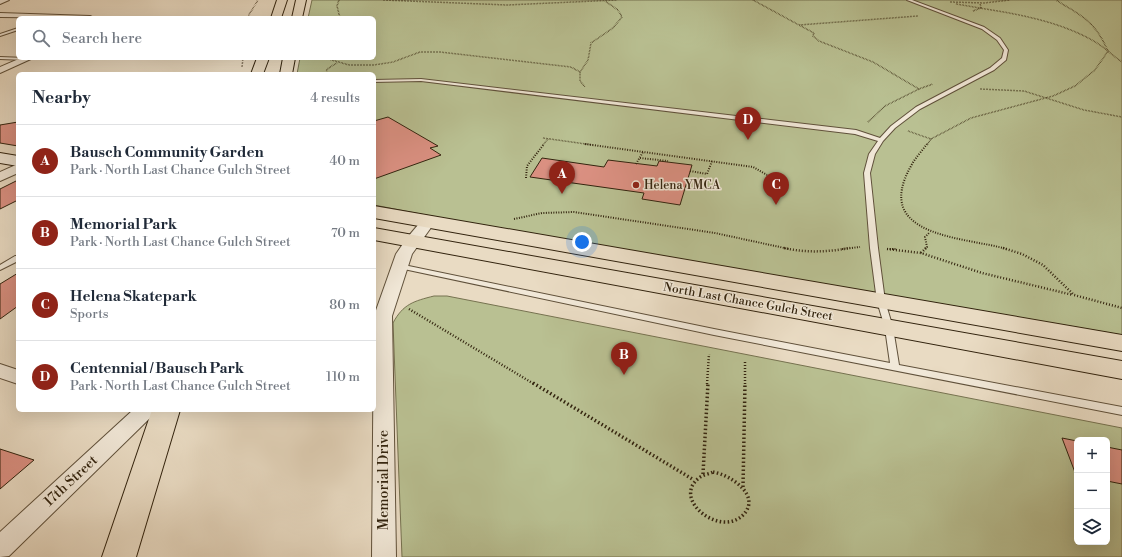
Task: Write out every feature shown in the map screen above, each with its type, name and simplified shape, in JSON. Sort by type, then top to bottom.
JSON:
[{"type":"main road","points":[[277,16],[282,0]]},
{"type":"main road","points":[[297,16],[301,0]]},
{"type":"main road","points":[[259,72],[262,60]]},
{"type":"main road","points":[[286,72],[289,60]]},
{"type":"main road","points":[[0,158],[16,161]]},
{"type":"main road","name":"North Last Chance Gulch Street","points":[[376,212],[1122,343]]},
{"type":"main road","name":"North Last Chance Gulch Street","points":[[376,234],[1122,370]]},
{"type":"main road","points":[[119,557],[151,413]]},
{"type":"street","points":[[0,2],[5,0]]},
{"type":"street","points":[[0,15],[30,16]]},
{"type":"street","points":[[0,70],[25,60]]},
{"type":"street","points":[[0,177],[16,169]]},
{"type":"street","name":"Memorial Drive","points":[[384,557],[379,355],[383,316],[399,266],[412,241],[428,222]]},
{"type":"street","points":[[0,371],[16,376]]},
{"type":"street","name":"17th Street","points":[[0,548],[151,413]]},
{"type":"lane","points":[[895,366],[889,328],[881,301],[874,248],[867,173],[872,154],[881,140],[894,127],[918,108],[992,69],[1004,59],[1006,50],[999,39],[983,28],[947,13],[909,0]]},
{"type":"lane","points":[[0,35],[16,30]]},
{"type":"lane","points":[[0,58],[16,59]]},
{"type":"lane","points":[[376,81],[421,80],[856,132],[881,140]]},
{"type":"lane","points":[[0,268],[16,259]]},
{"type":"lane","points":[[399,266],[714,332],[1122,411]]},
{"type":"path","points":[[248,16],[258,0]]},
{"type":"path","points":[[339,0],[337,6],[340,16]]},
{"type":"path","points":[[383,0],[507,5],[617,0]]},
{"type":"path","points":[[753,0],[814,32],[813,36],[819,41],[873,62],[919,89],[885,106],[868,122]]},
{"type":"path","points":[[1010,0],[974,3],[945,2],[1007,13],[1061,27],[1094,40],[1122,62]]},
{"type":"path","points":[[1056,0],[1089,21],[1100,33],[1108,51]]},
{"type":"path","points":[[588,88],[584,87],[580,81],[580,72],[588,60],[591,43],[613,28],[622,17],[618,10],[604,1]]},
{"type":"path","points":[[799,25],[947,13]]},
{"type":"path","points":[[330,60],[337,63],[360,65],[379,64],[393,62],[412,54],[428,51],[571,67],[580,72]]},
{"type":"path","points":[[1074,295],[1043,266],[1022,254],[995,246],[930,232],[917,225],[905,213],[901,200],[904,183],[911,166],[931,139],[971,118],[1059,94],[1083,81],[1095,70],[1108,51]]},
{"type":"path","points":[[326,72],[327,69],[337,63]]},
{"type":"path","points":[[964,83],[990,91],[1024,91],[1095,112],[1122,117]]},
{"type":"path","points":[[864,121],[894,127],[931,139]]},
{"type":"path","points":[[543,138],[753,167],[767,175]]},
{"type":"path","points":[[526,178],[527,166],[548,139]]},
{"type":"path","points":[[636,164],[643,152]]},
{"type":"path","points":[[640,158],[668,161]]},
{"type":"path","points":[[690,171],[707,174],[712,161]]},
{"type":"path","points":[[510,220],[542,212],[574,212],[715,232],[796,251],[824,252],[861,247]]},
{"type":"path","points":[[921,253],[927,247],[925,237],[930,232]]},
{"type":"path","points":[[889,249],[907,250],[921,253],[988,275],[1122,308]]},
{"type":"path","points":[[409,309],[694,480]]},
{"type":"path","points":[[703,474],[709,354]]},
{"type":"path","points":[[743,487],[734,479],[724,474],[713,472],[703,474],[694,480],[690,498],[695,508],[703,516],[720,522],[737,520],[745,514],[748,506],[748,501],[743,487],[745,361]]},
{"type":"green space","points":[[312,0],[1122,0],[1122,335],[483,226],[376,205],[376,72],[297,72],[300,60],[376,60],[376,16],[308,16]]},
{"type":"green space","points":[[434,296],[447,296],[1122,428],[1122,557],[402,557],[393,323],[405,307]]},
{"type":"building","points":[[388,117],[438,146],[430,148],[441,155],[376,178],[376,120]]},
{"type":"building","points":[[16,122],[16,146],[0,143],[0,125]]},
{"type":"building","name":"Helena YMCA","points":[[542,158],[604,167],[608,160],[657,166],[659,161],[692,165],[680,205],[642,199],[644,193],[530,177]]},
{"type":"building","points":[[16,181],[16,201],[0,209],[0,189]]},
{"type":"building","points":[[16,274],[16,307],[0,319],[0,284]]},
{"type":"building","points":[[1062,438],[1074,440],[1074,470]]},
{"type":"building","points":[[1110,448],[1122,450],[1122,484],[1110,482]]},
{"type":"building","points":[[0,449],[34,460],[0,489]]},
{"type":"place","name":"Centennial / Bausch Park","points":[[748,140]]},
{"type":"place","name":"Helena YMCA","points":[[636,185]]},
{"type":"place","name":"Bausch Community Garden","points":[[562,194]]},
{"type":"place","name":"Helena Skatepark","points":[[776,205]]},
{"type":"place","name":"Memorial Park","points":[[624,375]]}]
